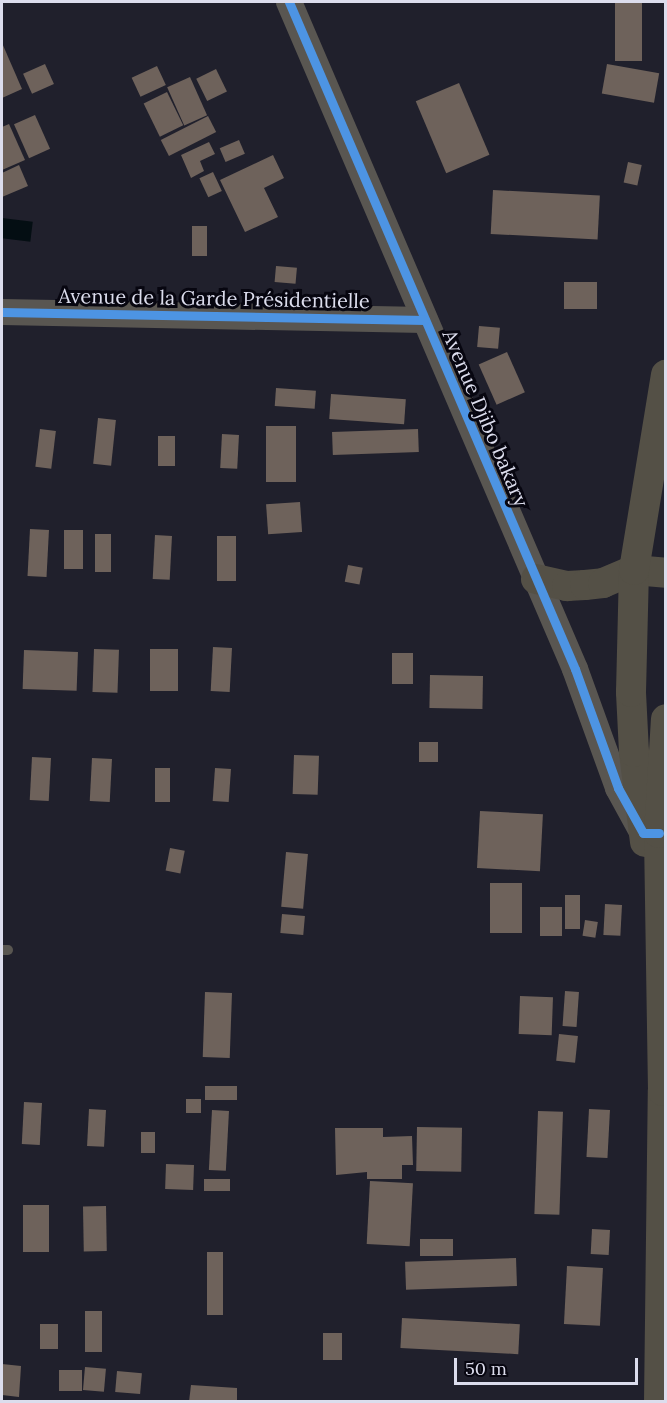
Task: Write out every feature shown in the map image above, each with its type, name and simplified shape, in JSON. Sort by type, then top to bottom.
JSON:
[{"type":"main road","points":[[658,1401],[663,1091],[660,900],[651,833],[634,752],[631,692],[634,570],[666,375]]},
{"type":"main road","points":[[536,579],[567,586],[603,583],[634,570],[666,573]]},
{"type":"main road","points":[[651,833],[666,719]]},
{"type":"street","name":"Avenue Djibo bakary","points":[[289,2],[575,669],[618,788],[651,833]]},
{"type":"street","name":"Avenue de la Garde Présidentielle","points":[[2,312],[425,320]]},
{"type":"shaded area","points":[[2,218],[33,222],[30,242],[2,238]]},
{"type":"building","points":[[615,2],[642,2],[642,61],[615,61]]},
{"type":"building","points":[[2,43],[22,89],[2,98]]},
{"type":"building","points":[[45,64],[54,84],[32,94],[23,74]]},
{"type":"building","points":[[607,64],[659,73],[654,103],[602,94]]},
{"type":"building","points":[[157,66],[166,85],[140,97],[132,78]]},
{"type":"building","points":[[216,69],[227,91],[207,101],[196,79]]},
{"type":"building","points":[[190,77],[207,115],[184,126],[167,87]]},
{"type":"building","points":[[459,83],[489,155],[446,173],[416,101]]},
{"type":"building","points":[[167,92],[183,125],[160,137],[144,103]]},
{"type":"building","points":[[35,115],[50,149],[29,158],[14,124]]},
{"type":"building","points":[[208,116],[216,132],[169,156],[161,140]]},
{"type":"building","points":[[9,124],[25,160],[2,170],[2,127]]},
{"type":"building","points":[[239,140],[245,154],[226,162],[220,148]]},
{"type":"building","points":[[209,142],[215,154],[200,161],[204,171],[191,178],[181,155]]},
{"type":"building","points":[[273,155],[284,178],[264,188],[278,217],[245,232],[220,180]]},
{"type":"building","points":[[628,162],[642,165],[637,185],[624,183]]},
{"type":"building","points":[[19,165],[28,186],[2,197],[2,173]]},
{"type":"building","points":[[213,172],[222,191],[208,197],[199,178]]},
{"type":"building","points":[[493,190],[600,196],[598,240],[491,234]]},
{"type":"building","points":[[192,226],[207,226],[207,256],[192,256]]},
{"type":"building","points":[[276,266],[297,268],[296,284],[275,282]]},
{"type":"building","points":[[564,282],[597,282],[597,309],[564,309]]},
{"type":"building","points":[[479,326],[500,328],[498,349],[477,347]]},
{"type":"building","points":[[507,352],[525,392],[497,405],[479,365]]},
{"type":"building","points":[[276,388],[316,391],[315,409],[275,406]]},
{"type":"building","points":[[331,394],[406,399],[404,424],[329,419]]},
{"type":"building","points":[[98,418],[116,420],[111,466],[93,464]]},
{"type":"building","points":[[266,426],[296,426],[296,482],[266,482]]},
{"type":"building","points":[[40,429],[56,431],[51,469],[35,467]]},
{"type":"building","points":[[418,429],[419,452],[333,455],[332,432]]},
{"type":"building","points":[[222,434],[239,435],[237,469],[220,468]]},
{"type":"building","points":[[158,436],[175,436],[175,466],[158,466]]},
{"type":"building","points":[[300,502],[302,532],[268,534],[266,504]]},
{"type":"building","points":[[30,529],[49,530],[47,577],[28,576]]},
{"type":"building","points":[[64,530],[83,530],[83,569],[64,569]]},
{"type":"building","points":[[95,534],[111,534],[111,572],[95,572]]},
{"type":"building","points":[[155,535],[172,536],[170,580],[153,579]]},
{"type":"building","points":[[217,536],[236,536],[236,581],[217,581]]},
{"type":"building","points":[[348,565],[363,568],[359,585],[345,582]]},
{"type":"building","points":[[213,647],[232,648],[230,692],[211,691]]},
{"type":"building","points":[[94,649],[119,650],[117,693],[92,692]]},
{"type":"building","points":[[150,649],[178,649],[178,691],[150,691]]},
{"type":"building","points":[[24,650],[78,652],[77,691],[23,689]]},
{"type":"building","points":[[392,653],[413,653],[413,684],[392,684]]},
{"type":"building","points":[[430,675],[483,676],[482,709],[429,708]]},
{"type":"building","points":[[419,742],[438,742],[438,762],[419,762]]},
{"type":"building","points":[[294,755],[319,756],[318,795],[293,794]]},
{"type":"building","points":[[32,757],[51,758],[49,801],[30,800]]},
{"type":"building","points":[[92,758],[112,759],[110,802],[90,801]]},
{"type":"building","points":[[155,768],[170,768],[170,802],[155,802]]},
{"type":"building","points":[[215,768],[231,769],[229,802],[213,801]]},
{"type":"building","points":[[480,811],[543,814],[540,871],[477,868]]},
{"type":"building","points":[[170,848],[185,851],[180,873],[166,871]]},
{"type":"building","points":[[286,852],[308,854],[303,909],[281,907]]},
{"type":"building","points":[[490,883],[522,883],[522,933],[490,933]]},
{"type":"building","points":[[565,895],[580,895],[580,929],[565,929]]},
{"type":"building","points":[[605,904],[622,905],[620,936],[603,935]]},
{"type":"building","points":[[540,907],[562,907],[562,936],[540,936]]},
{"type":"building","points":[[282,914],[305,916],[303,935],[280,933]]},
{"type":"building","points":[[585,920],[598,922],[595,938],[582,936]]},
{"type":"building","points":[[565,991],[579,992],[577,1027],[563,1026]]},
{"type":"building","points":[[205,992],[232,993],[230,1058],[203,1057]]},
{"type":"building","points":[[520,996],[553,997],[552,1035],[519,1034]]},
{"type":"building","points":[[559,1034],[578,1036],[575,1063],[556,1061]]},
{"type":"building","points":[[205,1086],[237,1086],[237,1100],[205,1100]]},
{"type":"building","points":[[186,1099],[201,1099],[201,1113],[186,1113]]},
{"type":"building","points":[[24,1102],[42,1103],[40,1145],[22,1144]]},
{"type":"building","points":[[89,1109],[106,1110],[104,1147],[87,1146]]},
{"type":"building","points":[[589,1109],[610,1110],[607,1158],[586,1157]]},
{"type":"building","points":[[212,1110],[229,1111],[226,1171],[209,1170]]},
{"type":"building","points":[[538,1111],[563,1112],[559,1215],[534,1214]]},
{"type":"building","points":[[417,1127],[462,1128],[461,1172],[416,1171]]},
{"type":"building","points":[[335,1128],[383,1128],[383,1137],[412,1136],[413,1165],[402,1165],[402,1179],[367,1179],[367,1172],[336,1175]]},
{"type":"building","points":[[141,1132],[155,1132],[155,1153],[141,1153]]},
{"type":"building","points":[[166,1164],[194,1165],[193,1190],[165,1189]]},
{"type":"building","points":[[204,1179],[230,1179],[230,1191],[204,1191]]},
{"type":"building","points":[[370,1181],[413,1183],[410,1246],[367,1244]]},
{"type":"building","points":[[23,1205],[49,1205],[49,1252],[23,1252]]},
{"type":"building","points":[[83,1206],[106,1206],[107,1251],[84,1251]]},
{"type":"building","points":[[592,1229],[610,1230],[609,1255],[591,1254]]},
{"type":"building","points":[[420,1239],[453,1239],[453,1256],[420,1256]]},
{"type":"building","points":[[207,1252],[223,1252],[223,1315],[207,1315]]},
{"type":"building","points":[[516,1258],[517,1286],[406,1290],[405,1262]]},
{"type":"building","points":[[567,1266],[603,1268],[600,1326],[564,1324]]},
{"type":"building","points":[[85,1311],[102,1311],[102,1352],[85,1352]]},
{"type":"building","points":[[402,1318],[520,1324],[518,1354],[400,1348]]},
{"type":"building","points":[[40,1324],[58,1324],[58,1349],[40,1349]]},
{"type":"building","points":[[323,1333],[342,1333],[342,1360],[323,1360]]},
{"type":"building","points":[[2,1364],[21,1366],[19,1397],[2,1395]]},
{"type":"building","points":[[85,1367],[106,1369],[104,1392],[83,1390]]},
{"type":"building","points":[[59,1370],[82,1370],[82,1391],[59,1391]]},
{"type":"building","points":[[117,1371],[142,1373],[140,1394],[115,1392]]},
{"type":"building","points":[[191,1385],[237,1388],[237,1402],[189,1402]]},
{"type":"cycle path","points":[[289,2],[575,669],[618,788],[643,833],[659,833]]},
{"type":"cycle path","points":[[2,312],[425,320]]}]
